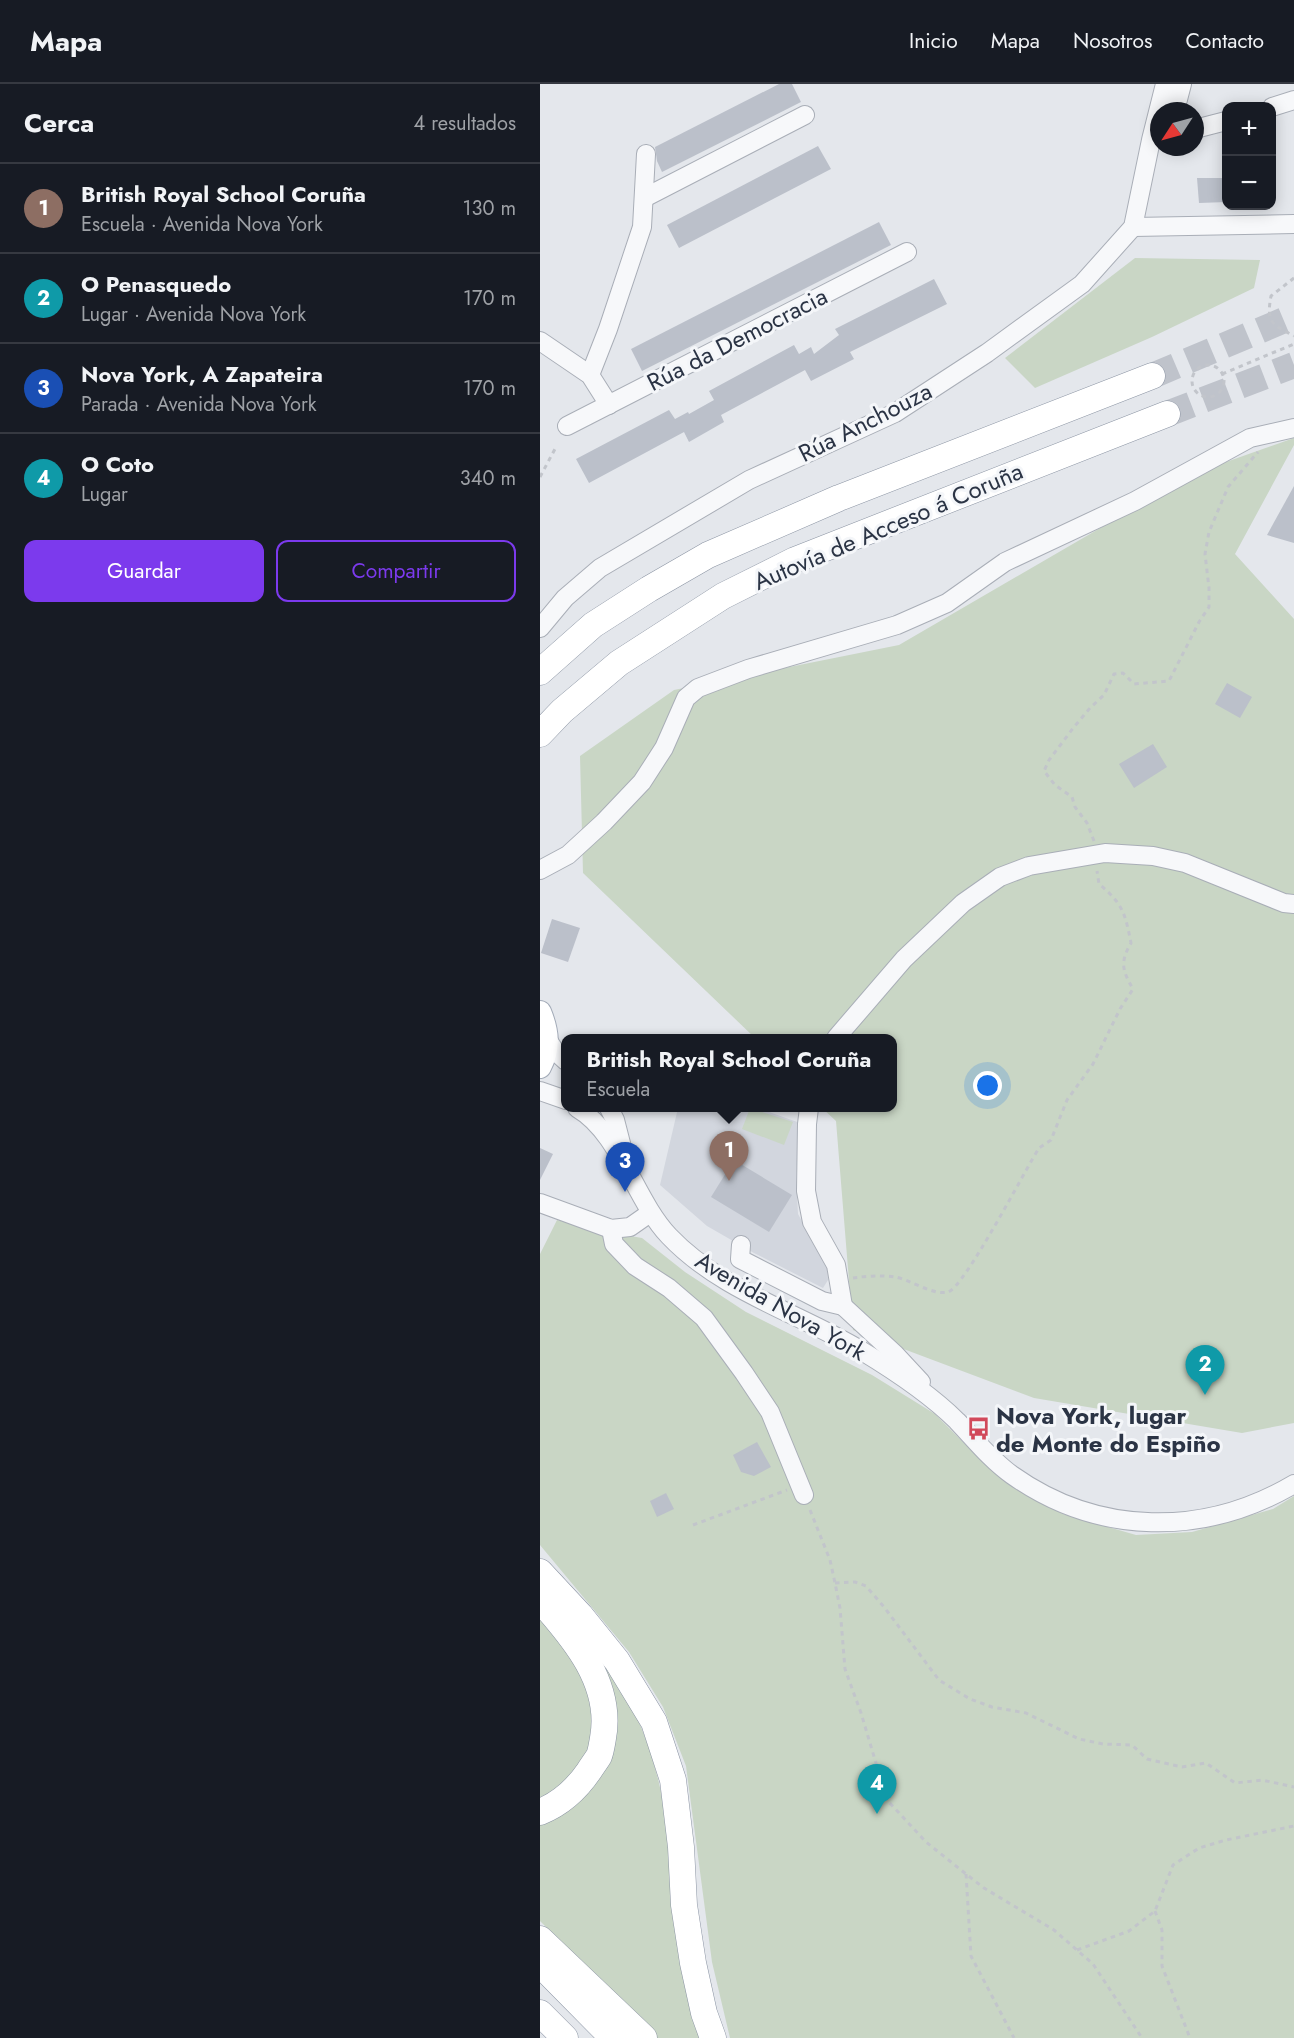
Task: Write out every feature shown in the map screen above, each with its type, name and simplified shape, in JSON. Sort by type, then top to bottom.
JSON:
[{"type":"highway","name":"Autovía de Acceso á Coruña","points":[[540,672],[593,626],[649,589],[708,555],[839,498],[1152,376]]},
{"type":"highway","name":"Autovía de Acceso á Coruña","points":[[540,734],[562,711],[619,663],[674,626],[733,591],[806,555],[1167,414]]},
{"type":"highway","points":[[540,1572],[580,1615],[617,1661],[654,1722],[673,1780],[681,1847],[684,1905],[691,1952],[704,2013],[712,2038]]},
{"type":"highway","points":[[540,1600],[580,1649],[593,1672],[603,1700],[605,1727],[600,1755],[578,1787],[550,1808],[540,1812]]},
{"type":"highway","points":[[540,1939],[644,2038]]},
{"type":"highway","points":[[540,1964],[613,2038]]},
{"type":"highway","points":[[540,2013],[565,2038]]},
{"type":"main road","points":[[540,1012],[546,1025],[548,1040],[545,1058],[540,1067]]},
{"type":"street","points":[[1162,102],[1165,84]]},
{"type":"street","points":[[1177,102],[1182,84]]},
{"type":"street","points":[[1276,106],[1294,100]]},
{"type":"street","points":[[644,198],[805,115]]},
{"type":"street","points":[[1204,127],[1222,122]]},
{"type":"street","points":[[590,375],[642,227],[646,154]]},
{"type":"street","points":[[1151,156],[1133,227],[1294,224]]},
{"type":"street","name":"Rúa Anchouza","points":[[540,628],[565,598],[600,568],[749,480],[895,413],[987,353],[1082,284],[1133,227]]},
{"type":"street","name":"Rúa da Democracia","points":[[567,426],[907,252]]},
{"type":"street","points":[[540,341],[590,375],[609,405]]},
{"type":"street","points":[[540,870],[568,855],[642,782],[664,748],[686,698],[698,688],[748,669],[897,625],[947,603],[1005,562],[1135,501],[1250,438],[1294,428]]},
{"type":"street","points":[[839,1034],[928,934],[963,903],[999,877],[1029,866],[1105,853],[1153,856],[1185,863],[1284,903],[1294,904]]},
{"type":"street","points":[[548,1040],[561,1056]]},
{"type":"street","points":[[540,1091],[561,1098]]},
{"type":"street","name":"Avenida Nova York","points":[[583,1112],[597,1124],[609,1140],[650,1213],[669,1236],[694,1257],[761,1300],[861,1351],[919,1390],[956,1420]]},
{"type":"street","name":"Avenida Nova York","points":[[611,1112],[623,1146],[627,1172]]},
{"type":"street","points":[[741,1245],[740,1259],[822,1301],[843,1306],[836,1264],[812,1222],[806,1191],[808,1112]]},
{"type":"street","points":[[540,1203],[611,1229],[630,1227],[650,1213]]},
{"type":"street","points":[[611,1229],[614,1244],[635,1266],[669,1288],[704,1318],[770,1412],[802,1490]]},
{"type":"street","name":"Avenida Nova York","points":[[843,1306],[895,1354],[982,1449],[1011,1475],[1043,1494],[1086,1512],[1124,1521],[1163,1524],[1202,1519],[1236,1510],[1275,1495],[1294,1484]]},
{"type":"path","points":[[1294,278],[1271,296],[1268,313],[1275,326],[1294,336]]},
{"type":"path","points":[[1222,374],[1294,344]]},
{"type":"path","points":[[1210,365],[1220,370],[1222,374],[1223,385],[1219,393],[1214,396],[1200,395],[1192,385],[1193,374],[1200,367],[1210,365]]},
{"type":"path","points":[[840,1280],[896,1277],[936,1292],[948,1292],[956,1287],[982,1244],[994,1229],[1039,1148],[1051,1140],[1067,1100],[1093,1064],[1120,1009],[1133,989],[1125,975],[1124,956],[1131,943],[1123,911],[1115,897],[1099,884],[1097,872],[1105,853],[1094,840],[1087,823],[1075,807],[1072,797],[1055,785],[1044,771],[1049,760],[1074,727],[1104,695],[1114,674],[1123,673],[1134,684],[1169,681],[1209,606],[1205,554],[1209,532],[1228,487],[1254,459],[1267,434]]},
{"type":"path","points":[[540,477],[556,447]]},
{"type":"path","points":[[693,1525],[802,1490],[830,1560],[840,1608],[845,1669],[861,1713],[887,1800],[926,1842],[966,1874],[984,1888],[1054,1930],[1093,1964],[1142,2038]]},
{"type":"path","points":[[835,1582],[855,1582],[866,1587],[884,1607],[939,1680],[970,1699],[992,1707],[1026,1713],[1079,1739],[1103,1744],[1132,1745],[1147,1759],[1182,1767],[1206,1763],[1235,1783],[1262,1780],[1294,1787]]},
{"type":"path","points":[[1077,1950],[1129,1931],[1155,1911],[1173,1865],[1199,1848],[1294,1826]]},
{"type":"path","points":[[966,1874],[971,1956],[1014,2038]]},
{"type":"path","points":[[1155,1911],[1162,1930],[1162,1966],[1190,2038]]},
{"type":"shaded area","points":[[677,1112],[769,1112],[800,1123],[796,1177],[798,1214],[827,1267],[828,1280],[823,1288],[754,1253],[707,1226],[660,1185]]},
{"type":"green space","points":[[1135,258],[1260,260],[1254,288],[1152,337],[1035,388],[1005,358]]},
{"type":"green space","points":[[1294,438],[1294,445],[1235,554],[1294,619],[1294,1423],[1242,1433],[1034,1398],[853,1330],[836,1121],[826,1112],[897,1112],[897,1034],[751,1034],[583,873],[580,756],[674,690],[899,645],[1195,473]]},
{"type":"green space","points":[[748,1112],[762,1112],[793,1122],[784,1145],[742,1129]]},
{"type":"green space","points":[[557,1220],[642,1238],[685,1272],[746,1312],[872,1375],[935,1414],[978,1457],[1014,1487],[1063,1514],[1136,1535],[1192,1532],[1273,1509],[1294,1496],[1294,2038],[730,2038],[712,1962],[686,1766],[663,1707],[629,1652],[540,1545],[540,1254]]},
{"type":"green space","points":[[540,1615],[566,1645],[594,1702],[595,1730],[587,1755],[572,1780],[540,1799]]},
{"type":"green space","points":[[593,1652],[614,1678],[631,1705],[654,1763],[667,1824],[700,2038],[657,2038],[540,1921],[540,1822],[594,1781]]},
{"type":"building","points":[[779,84],[792,84],[801,102],[662,172],[657,161],[655,147]]},
{"type":"building","points":[[818,146],[831,169],[679,248],[667,225]]},
{"type":"building","points":[[1197,178],[1222,178],[1222,202],[1199,203]]},
{"type":"building","points":[[879,222],[891,245],[642,371],[631,349]]},
{"type":"building","points":[[934,279],[947,304],[850,352],[854,359],[811,381],[805,370],[721,415],[724,422],[689,442],[684,432],[589,483],[576,459],[669,410],[675,419],[688,412],[689,414],[714,400],[709,391],[794,345],[799,354],[811,347],[814,354],[839,335],[835,329]]},
{"type":"building","points":[[1294,486],[1294,543],[1267,535]]},
{"type":"building","points":[[1227,683],[1252,697],[1240,718],[1215,704]]},
{"type":"building","points":[[1153,744],[1167,767],[1134,788],[1119,764]]},
{"type":"building","points":[[552,919],[580,928],[568,962],[541,953]]},
{"type":"building","points":[[540,1148],[553,1154],[540,1180]]},
{"type":"building","points":[[734,1160],[792,1195],[769,1232],[711,1197]]},
{"type":"building","points":[[757,1442],[771,1467],[754,1476],[741,1472],[733,1455]]},
{"type":"building","points":[[666,1493],[674,1509],[657,1517],[650,1501]]},
{"type":"tunnel","points":[[1152,376],[1294,316]]},
{"type":"tunnel","points":[[1167,414],[1294,365]]},
{"type":"place","name":"British Royal School Coruña","points":[[729,1181]]},
{"type":"place","name":"Nova York, A Zapateira","points":[[625,1192]]},
{"type":"place","name":"O Penasquedo","points":[[1205,1395]]},
{"type":"place","name":"Nova York, lugar de Monte do Espiño","points":[[978,1429]]},
{"type":"place","name":"O Coto","points":[[877,1814]]}]
